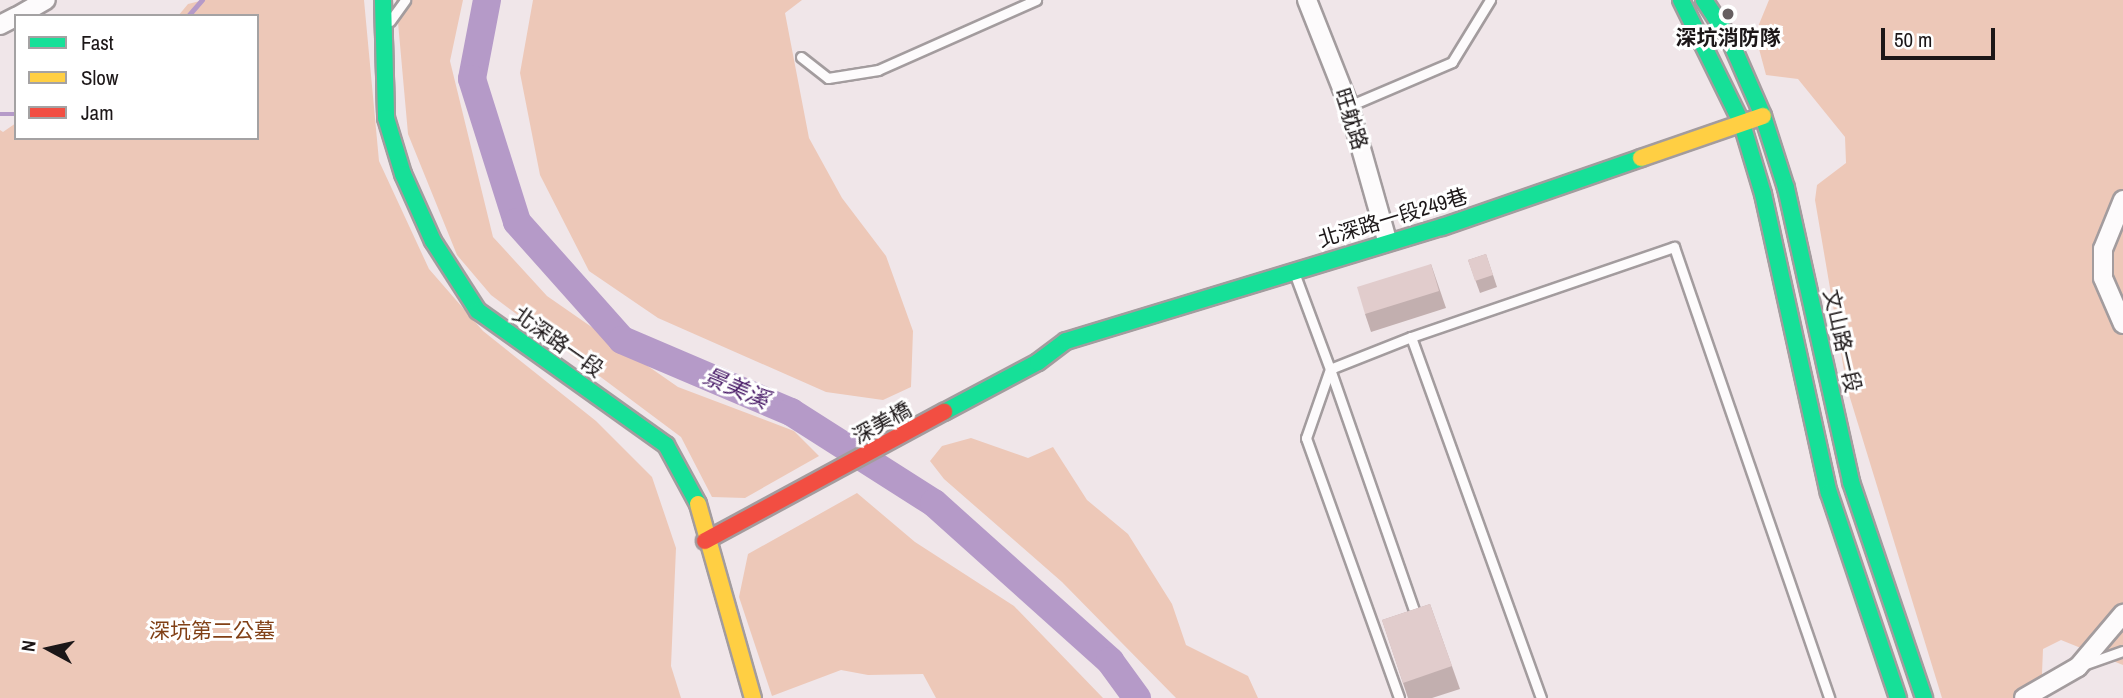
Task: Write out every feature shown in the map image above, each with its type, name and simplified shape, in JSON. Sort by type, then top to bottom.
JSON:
[{"type":"main road","name":"北深路一段","points":[[383,0],[386,118],[403,174],[433,241],[478,311],[666,445],[698,504],[705,541],[752,698]]},
{"type":"main road","points":[[1681,0],[1742,124],[1763,194],[1829,493],[1898,698]]},
{"type":"main road","name":"文山路一段","points":[[1704,0],[1729,38],[1763,116],[1786,188],[1851,482],[1924,698]]},
{"type":"main road","name":"北深路一段249巷","points":[[1038,362],[1066,341],[1387,240],[1442,227],[1763,116]]},
{"type":"main road","name":"深美橋","points":[[705,541],[747,521],[1038,362]]},
{"type":"street","points":[[22,14],[46,0]]},
{"type":"street","name":"旺躭路","points":[[1307,0],[1349,106],[1387,240]]},
{"type":"street","points":[[2123,200],[2103,249],[2103,278],[2123,324]]},
{"type":"street","points":[[2024,698],[2078,667],[2123,614]]},
{"type":"lane","points":[[385,28],[405,0]]},
{"type":"lane","points":[[801,57],[828,78],[878,70],[1036,0]]},
{"type":"lane","points":[[1349,106],[1452,62],[1490,0]]},
{"type":"lane","points":[[1399,698],[1306,438],[1330,369],[1411,337],[1674,247],[1829,698]]},
{"type":"lane","points":[[1294,270],[1418,619]]},
{"type":"lane","points":[[1411,337],[1541,698]]},
{"type":"lane","points":[[2078,667],[2123,651]]},
{"type":"green space","name":"深坑第二公墓","points":[[204,0],[364,0],[379,161],[429,269],[483,331],[596,421],[652,477],[676,548],[671,666],[681,698],[0,698],[0,130],[3,132],[14,124],[14,140],[259,140],[259,14],[180,14],[188,4]]},
{"type":"green space","points":[[396,0],[463,0],[450,61],[493,237],[547,296],[678,387],[794,431],[819,456],[745,498],[712,497],[681,437],[491,295],[457,255],[408,134]]},
{"type":"green space","points":[[533,0],[802,0],[785,13],[809,138],[842,198],[886,256],[913,331],[911,387],[883,400],[826,392],[658,318],[589,271],[540,175],[520,73]]},
{"type":"green space","points":[[1769,0],[2123,0],[2123,665],[2061,640],[2043,649],[2041,698],[1942,698],[1847,388],[1815,200],[1817,185],[1846,163],[1845,137],[1798,79],[1766,75],[1755,34]]},
{"type":"green space","points":[[971,438],[1028,458],[1053,447],[1087,500],[1128,534],[1172,604],[1186,645],[1248,676],[1258,698],[1176,698],[1062,582],[944,479],[930,461],[942,446]]},
{"type":"green space","points":[[857,493],[915,542],[1014,606],[1103,698],[936,698],[923,674],[868,675],[841,670],[772,696],[739,597],[748,554]]},
{"type":"building","points":[[1486,254],[1493,275],[1475,281],[1468,260]]},
{"type":"building","points":[[1431,264],[1439,291],[1365,314],[1357,287]]},
{"type":"building","points":[[1430,604],[1452,666],[1403,683],[1382,620]]},
{"type":"waterway","points":[[190,14],[202,0]]},
{"type":"waterway","name":"景美溪","points":[[487,0],[472,79],[517,222],[622,340],[791,412],[934,503],[1110,661],[1137,698]]},
{"type":"waterway","points":[[0,114],[14,114]]},
{"type":"traffic: fast","points":[[383,0],[386,118],[403,174],[433,241],[478,311],[666,445],[698,504]]},
{"type":"traffic: fast","points":[[1681,0],[1742,124],[1763,194],[1829,493],[1898,698]]},
{"type":"traffic: fast","points":[[1704,0],[1729,38],[1763,116],[1786,188],[1851,482],[1924,698]]},
{"type":"traffic: fast","points":[[944,412],[1038,362],[1066,341],[1442,227],[1641,158]]},
{"type":"traffic: slow","points":[[1641,158],[1763,116]]},
{"type":"traffic: slow","points":[[698,504],[753,698]]},
{"type":"traffic: jam","points":[[705,541],[944,412]]},
{"type":"place","name":"深坑消防隊","points":[[1728,14]]}]
